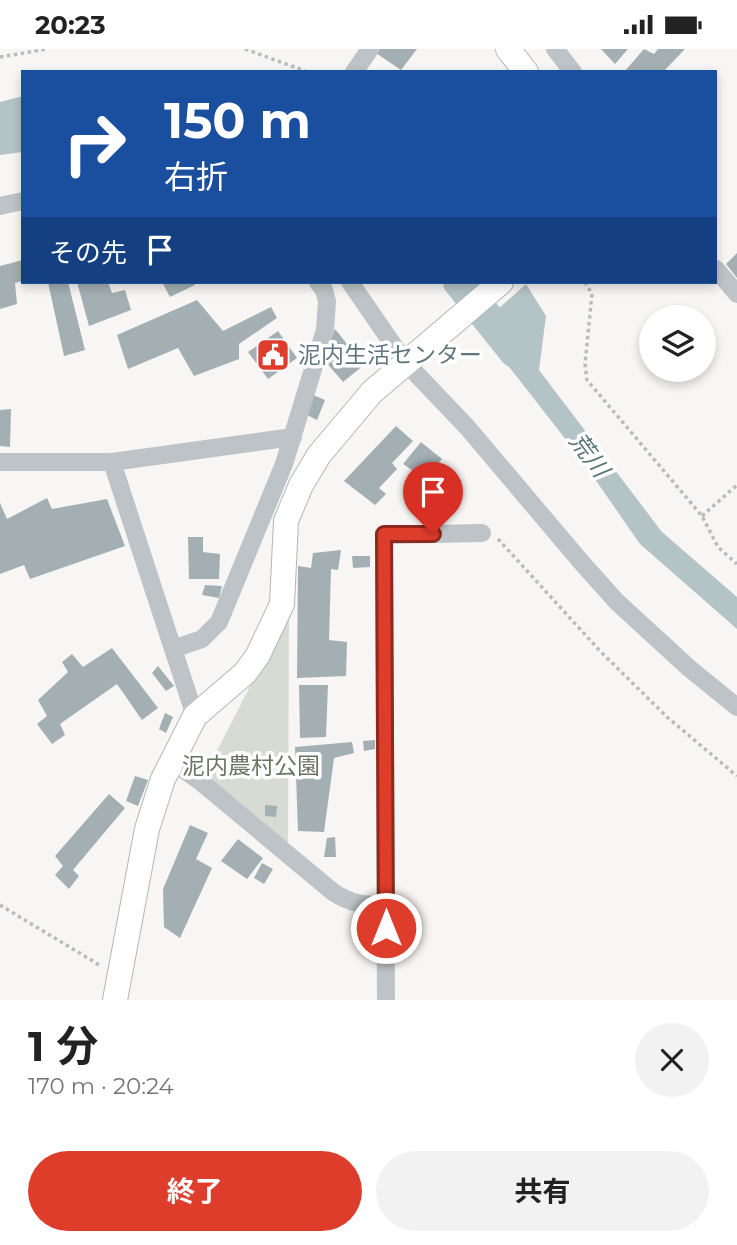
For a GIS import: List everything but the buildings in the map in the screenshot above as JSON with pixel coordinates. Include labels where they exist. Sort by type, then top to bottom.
[{"type":"street","points":[[355,70],[370,49]]},
{"type":"street","points":[[555,49],[571,70]]},
{"type":"street","points":[[511,50],[525,70]]},
{"type":"street","points":[[0,206],[21,201]]},
{"type":"street","points":[[717,270],[737,294]]},
{"type":"street","points":[[173,649],[202,639],[219,622],[293,437],[325,330],[328,313],[324,290],[320,284]]},
{"type":"street","points":[[352,284],[408,359],[617,601],[689,668],[737,706]]},
{"type":"street","points":[[118,989],[147,829],[170,761],[195,716],[245,673],[258,655],[282,604],[286,521],[301,485],[319,455],[372,392],[499,284]]},
{"type":"street","points":[[0,462],[112,462],[293,437]]},
{"type":"street","points":[[112,462],[195,716]]},
{"type":"street","points":[[386,1000],[384,534],[482,533]]},
{"type":"street","points":[[170,761],[201,782],[347,902],[366,906],[386,904]]},
{"type":"path","points":[[0,57],[47,49]]},
{"type":"path","points":[[245,49],[303,70]]},
{"type":"path","points":[[586,284],[592,294],[585,364],[587,380],[702,516],[718,547],[737,564]]},
{"type":"path","points":[[702,516],[737,485]]},
{"type":"path","points":[[482,533],[501,541],[600,650],[667,717],[737,776]]},
{"type":"path","points":[[0,905],[118,989]]},
{"type":"green space","name":"泥内農村公園","points":[[289,610],[288,845],[204,776]]},
{"type":"water","points":[[21,97],[21,152],[0,155],[0,102]]},
{"type":"water","points":[[448,284],[473,284],[457,296]]},
{"type":"water","points":[[526,284],[546,316],[539,370],[662,532],[737,597],[737,629],[640,544],[581,459],[478,327]]},
{"type":"waterway","name":"荒川","points":[[461,284],[515,352]]},
{"type":"place","name":"泥内生活センター","points":[[273,355]]},
{"type":"route","points":[[386,928],[384,534],[433,534]]}]
